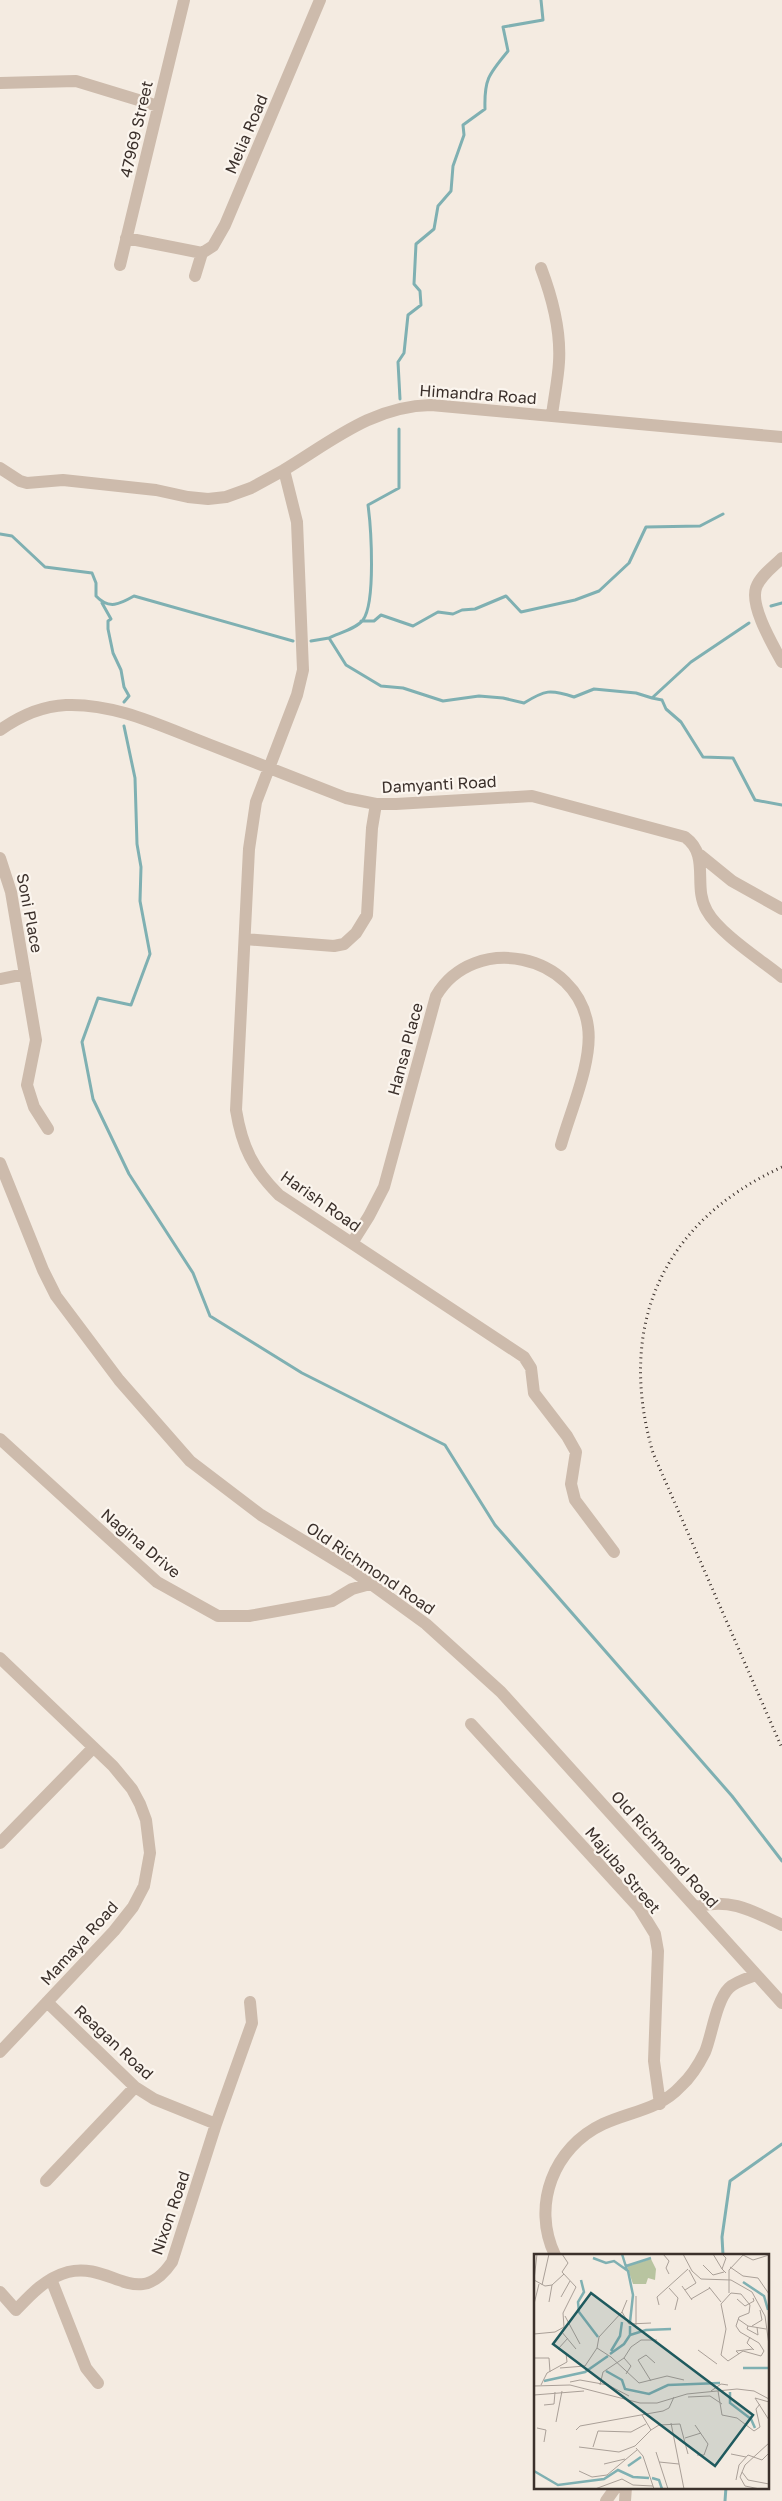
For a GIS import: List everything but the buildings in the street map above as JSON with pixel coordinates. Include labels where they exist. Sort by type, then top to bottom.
[{"type":"street","name":"47969 Street","points":[[120,265],[184,0]]},
{"type":"street","name":"Melia Road","points":[[194,276],[202,253],[213,246],[222,232],[320,0]]},
{"type":"street","points":[[0,83],[66,80],[158,106]]},
{"type":"street","points":[[126,238],[202,253]]},
{"type":"street","points":[[540,268],[548,287],[558,336],[559,361],[552,415]]},
{"type":"street","name":"Himandra Road","points":[[0,468],[20,482],[27,483],[63,480],[156,490],[198,498],[226,497],[251,488],[284,470],[368,419],[389,410],[411,405],[552,415],[782,437]]},
{"type":"street","points":[[268,768],[294,703],[303,670],[297,522],[284,470]]},
{"type":"street","points":[[782,558],[760,580],[755,594],[758,610],[782,662]]},
{"type":"street","name":"Damyanti Road","points":[[0,730],[27,713],[46,708],[65,705],[106,708],[166,728],[346,798],[376,804],[532,796],[685,837],[692,842],[700,855],[732,881],[782,909]]},
{"type":"street","name":"Harish Road","points":[[268,768],[256,802],[250,839],[236,1110],[248,1154],[263,1179],[279,1195],[524,1357],[529,1363],[534,1393],[567,1436],[576,1452],[572,1484],[575,1500],[614,1552]]},
{"type":"street","points":[[245,939],[334,946],[344,944],[356,933],[367,915],[372,828],[376,804]]},
{"type":"street","points":[[700,855],[700,891],[711,918],[782,976]]},
{"type":"street","name":"Soni Place","points":[[0,858],[11,892],[36,1040],[27,1085],[34,1107],[48,1129]]},
{"type":"street","name":"Hansa Place","points":[[352,1243],[384,1187],[436,996],[448,980],[468,966],[493,958],[520,958],[534,962],[558,976],[578,998],[588,1027],[588,1053],[560,1145]]},
{"type":"street","points":[[0,979],[25,974]]},
{"type":"street","name":"Old Richmond Road","points":[[0,1163],[43,1270],[56,1296],[119,1380],[190,1461],[261,1516],[370,1584],[426,1624],[501,1692],[782,2003]]},
{"type":"street","name":"Nagina Drive","points":[[0,1439],[156,1582],[218,1616],[249,1616],[332,1601],[352,1589],[370,1584]]},
{"type":"street","name":"Mamaya Road","points":[[0,1658],[113,1766],[140,1804],[149,1840],[148,1868],[144,1886],[133,1907],[114,1932],[0,2052]]},
{"type":"street","name":"Majuba Street","points":[[472,1724],[639,1908],[654,1934],[658,1951],[654,2061],[660,2104]]},
{"type":"street","points":[[0,1843],[93,1748]]},
{"type":"street","points":[[696,1907],[709,1903],[730,1903],[752,1910],[782,1925]]},
{"type":"street","points":[[555,2254],[545,2226],[544,2212],[552,2176],[562,2158],[572,2146],[604,2123],[660,2104],[681,2087],[705,2052],[723,1998],[729,1987],[756,1974]]},
{"type":"street","name":"Reagan Road","points":[[47,2002],[135,2087],[154,2099],[216,2124]]},
{"type":"street","name":"Nixon Road","points":[[0,2292],[16,2310],[39,2286],[68,2272],[83,2270],[134,2286],[146,2285],[164,2273],[172,2262],[216,2124],[252,2023],[250,2002]]},
{"type":"street","points":[[46,2181],[135,2087]]},
{"type":"street","points":[[51,2279],[86,2368],[98,2383]]},
{"type":"street","points":[[606,2501],[615,2488]]},
{"type":"street","points":[[625,2501],[626,2488]]},
{"type":"waterway","points":[[400,399],[398,362],[404,353],[408,315],[421,305],[420,291],[414,284],[416,244],[434,229],[438,206],[451,191],[453,166],[464,135],[463,125],[485,109],[489,77],[508,51],[503,27],[543,20],[541,0]]},
{"type":"waterway","points":[[329,638],[356,626],[363,620],[367,611],[370,598],[372,564],[368,505],[399,488],[399,429]]},
{"type":"waterway","points":[[361,621],[374,621],[381,615],[413,626],[438,612],[453,614],[462,610],[475,609],[506,596],[521,612],[575,600],[599,591],[629,563],[646,527],[700,526],[723,514]]},
{"type":"waterway","points":[[0,534],[12,536],[45,567],[92,573],[96,583],[96,596],[105,603],[115,604],[134,596],[293,641]]},
{"type":"waterway","points":[[102,603],[111,619],[108,621],[108,629],[113,653],[121,670],[124,687],[129,696],[124,702]]},
{"type":"waterway","points":[[771,606],[782,603]]},
{"type":"waterway","points":[[311,641],[329,638],[346,665],[381,686],[403,688],[443,701],[479,696],[503,698],[524,703],[543,693],[553,692],[574,697],[594,689],[636,693],[652,698],[691,662],[749,623]]},
{"type":"waterway","points":[[652,698],[662,700],[666,709],[681,722],[703,757],[733,758],[755,800],[782,805]]},
{"type":"waterway","points":[[124,726],[135,778],[137,844],[141,867],[140,901],[150,954],[131,1005],[98,998],[82,1042],[93,1099],[129,1174],[193,1273],[210,1316],[302,1373],[445,1445],[495,1525],[732,1796],[782,1861]]},
{"type":"waterway","points":[[723,2254],[722,2237],[730,2181],[782,2144]]},
{"type":"waterway","points":[[725,2501],[726,2488]]},
{"type":"railway","points":[[782,1167],[740,1190],[706,1217],[679,1248],[659,1283],[646,1321],[641,1362],[643,1407],[653,1453],[782,1748]]}]
